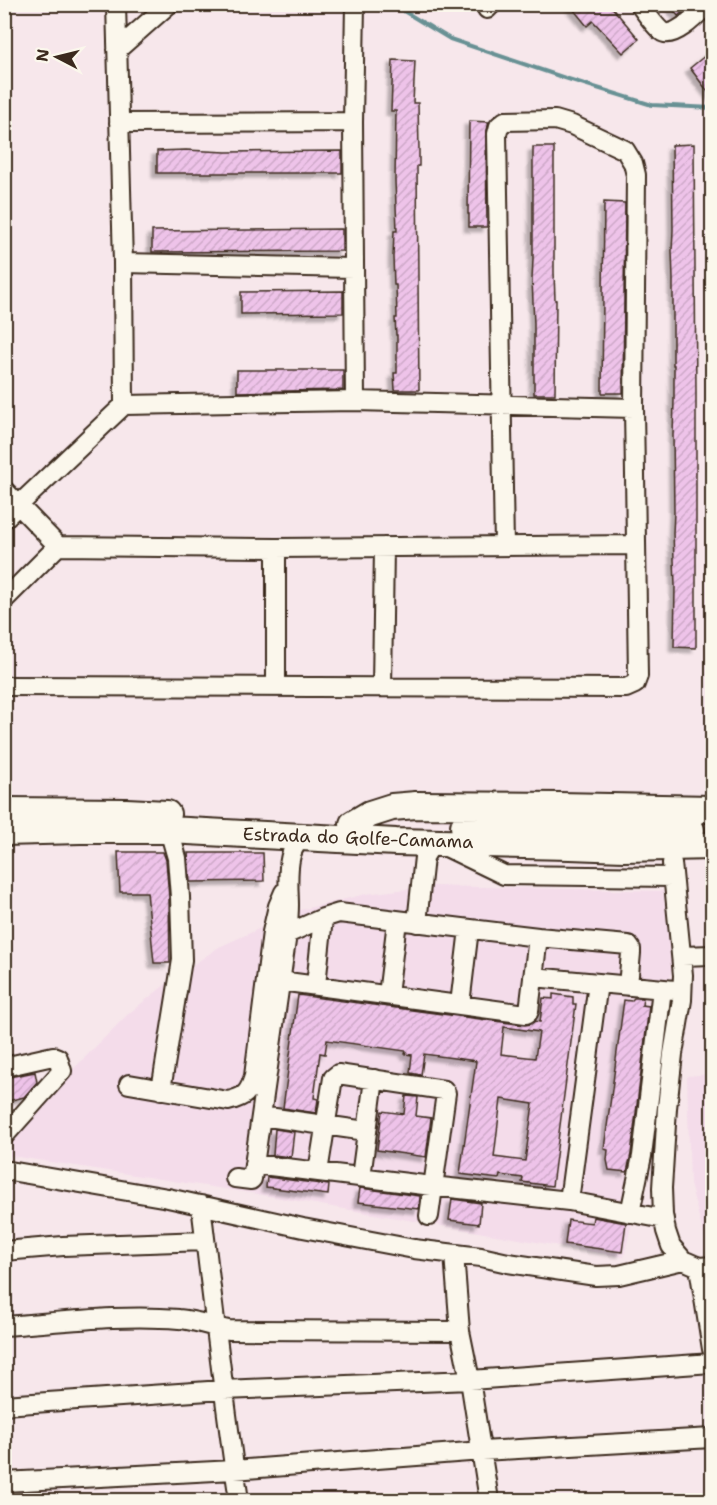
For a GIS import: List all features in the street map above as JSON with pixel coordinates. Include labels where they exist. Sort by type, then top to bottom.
[{"type":"highway","points":[[353,824],[370,814],[392,807],[416,805],[712,809]]},
{"type":"highway","name":"Estrada do Golfe-Camama","points":[[4,811],[126,812],[353,824],[712,829]]},
{"type":"highway","name":"Estrada do Golfe-Camama","points":[[4,832],[169,830],[396,842],[624,848],[712,846]]},
{"type":"highway","points":[[624,848],[673,870],[712,862]]},
{"type":"street","points":[[117,4],[124,405]]},
{"type":"street","points":[[355,4],[353,268],[356,401]]},
{"type":"street","points":[[639,4],[662,32],[669,34],[678,31],[708,4]]},
{"type":"street","points":[[117,50],[160,7]]},
{"type":"street","points":[[4,686],[626,688],[635,684],[638,676],[634,408],[636,175],[633,163],[625,150],[572,125],[555,120],[505,121],[499,126],[496,134],[504,546]]},
{"type":"street","points":[[119,123],[353,122]]},
{"type":"street","points":[[123,263],[353,268]]},
{"type":"street","points":[[4,519],[124,405],[356,401],[634,408]]},
{"type":"street","points":[[4,490],[58,546],[276,548],[636,546]]},
{"type":"street","points":[[4,600],[58,546]]},
{"type":"street","points":[[382,687],[384,547]]},
{"type":"street","points":[[276,548],[276,687]]},
{"type":"street","points":[[161,1090],[182,960],[177,858],[169,830]]},
{"type":"street","points":[[268,834],[279,842],[287,852],[290,861]]},
{"type":"street","points":[[235,1178],[252,1180],[287,934],[290,861],[300,840],[315,837]]},
{"type":"street","points":[[396,842],[413,850],[420,856],[423,864]]},
{"type":"street","points":[[417,923],[424,857],[431,846],[438,843],[504,875],[673,870],[681,956],[682,1000],[673,1054],[668,1108],[662,1188],[664,1219],[671,1246],[698,1264],[712,1349]]},
{"type":"street","points":[[129,1084],[228,1101],[238,1099],[251,1088],[272,932],[278,906],[288,882]]},
{"type":"street","points":[[287,934],[339,913],[538,937],[628,945],[631,949],[628,986]]},
{"type":"street","points":[[315,985],[323,918]]},
{"type":"street","points":[[388,995],[397,921]]},
{"type":"street","points":[[460,1004],[469,929]]},
{"type":"street","points":[[280,981],[528,1013],[538,937]]},
{"type":"street","points":[[681,956],[712,955]]},
{"type":"street","points":[[533,977],[682,990]]},
{"type":"street","points":[[569,1201],[598,983]]},
{"type":"street","points":[[630,1213],[642,1156],[662,988]]},
{"type":"street","points":[[4,1067],[53,1056],[58,1058],[62,1071],[4,1136]]},
{"type":"street","points":[[318,1172],[333,1078],[338,1074],[444,1090],[446,1093],[429,1216]]},
{"type":"street","points":[[361,1177],[374,1079]]},
{"type":"street","points":[[261,1116],[366,1131]]},
{"type":"street","points":[[254,1164],[569,1201],[664,1219]]},
{"type":"street","points":[[4,1170],[201,1204],[268,1220],[414,1249],[481,1257],[596,1276],[698,1264]]},
{"type":"street","points":[[201,1204],[223,1390],[239,1500]]},
{"type":"street","points":[[4,1251],[205,1240]]},
{"type":"street","points":[[454,1254],[460,1331],[489,1500]]},
{"type":"street","points":[[4,1326],[152,1317],[197,1321],[229,1330],[460,1331]]},
{"type":"street","points":[[4,1405],[223,1390],[470,1380],[712,1363]]},
{"type":"street","points":[[4,1482],[234,1470],[482,1451],[712,1438]]},
{"type":"shaded area","points":[[433,886],[663,891],[672,965],[646,1161],[624,1257],[257,1194],[5,1155],[4,1139],[127,1015],[171,980],[219,947],[300,910],[366,894]]},
{"type":"shaded area","points":[[712,1074],[712,1254],[709,1254],[690,1184],[687,1076]]},
{"type":"building","points":[[569,4],[609,4],[639,39],[623,53],[593,21],[587,26]]},
{"type":"building","points":[[669,4],[692,4],[678,16]]},
{"type":"building","points":[[712,50],[712,97],[690,68]]},
{"type":"building","points":[[393,60],[415,61],[413,103],[418,103],[419,150],[419,166],[417,166],[419,390],[395,390],[397,335],[395,318],[397,318],[393,257],[394,231],[397,231],[396,111],[391,111]]},
{"type":"building","points":[[469,121],[489,122],[486,134],[487,227],[469,227]]},
{"type":"building","points":[[694,144],[696,648],[674,647],[673,533],[672,145]]},
{"type":"building","points":[[533,147],[554,147],[555,394],[534,394]]},
{"type":"building","points":[[157,151],[342,151],[342,173],[157,173]]},
{"type":"building","points":[[604,202],[625,203],[623,393],[602,393]]},
{"type":"building","points":[[342,229],[342,251],[152,252],[152,231]]},
{"type":"building","points":[[343,291],[343,313],[241,314],[241,292]]},
{"type":"building","points":[[237,370],[343,370],[343,390],[237,392]]},
{"type":"building","points":[[118,852],[163,852],[166,860],[169,898],[170,963],[154,963],[147,892],[120,892]]},
{"type":"building","points":[[188,853],[263,853],[264,881],[190,882]]},
{"type":"building","points":[[553,994],[573,997],[573,1004],[576,1004],[552,1186],[522,1182],[523,1178],[500,1175],[499,1179],[460,1174],[476,1061],[424,1054],[421,1075],[410,1073],[412,1055],[405,1054],[406,1051],[327,1040],[325,1054],[320,1053],[314,1098],[318,1099],[316,1113],[283,1108],[298,995],[525,1025],[535,1021],[540,1022],[543,998],[553,999]],"holes":[[[504,1027],[539,1032],[535,1058],[501,1054]],[[501,1099],[533,1104],[525,1161],[494,1157]]]},
{"type":"building","points":[[634,998],[643,998],[642,1005],[649,1006],[627,1172],[609,1170],[608,1150],[604,1149],[624,1000],[631,1001]]},
{"type":"building","points":[[35,1072],[37,1082],[24,1097],[4,1102],[4,1078]]},
{"type":"building","points":[[406,1096],[418,1097],[416,1116],[431,1118],[426,1157],[377,1150],[382,1111],[404,1114]]},
{"type":"building","points":[[275,1129],[294,1132],[291,1157],[273,1155]]},
{"type":"building","points":[[267,1177],[329,1185],[328,1195],[266,1187]]},
{"type":"building","points":[[360,1188],[420,1196],[419,1209],[358,1202]]},
{"type":"building","points":[[452,1199],[481,1203],[479,1224],[449,1220]]},
{"type":"building","points":[[593,1217],[626,1223],[622,1252],[565,1244],[568,1220],[592,1223]]},
{"type":"waterway","points":[[392,4],[450,39],[565,78],[652,105],[712,108]]}]
